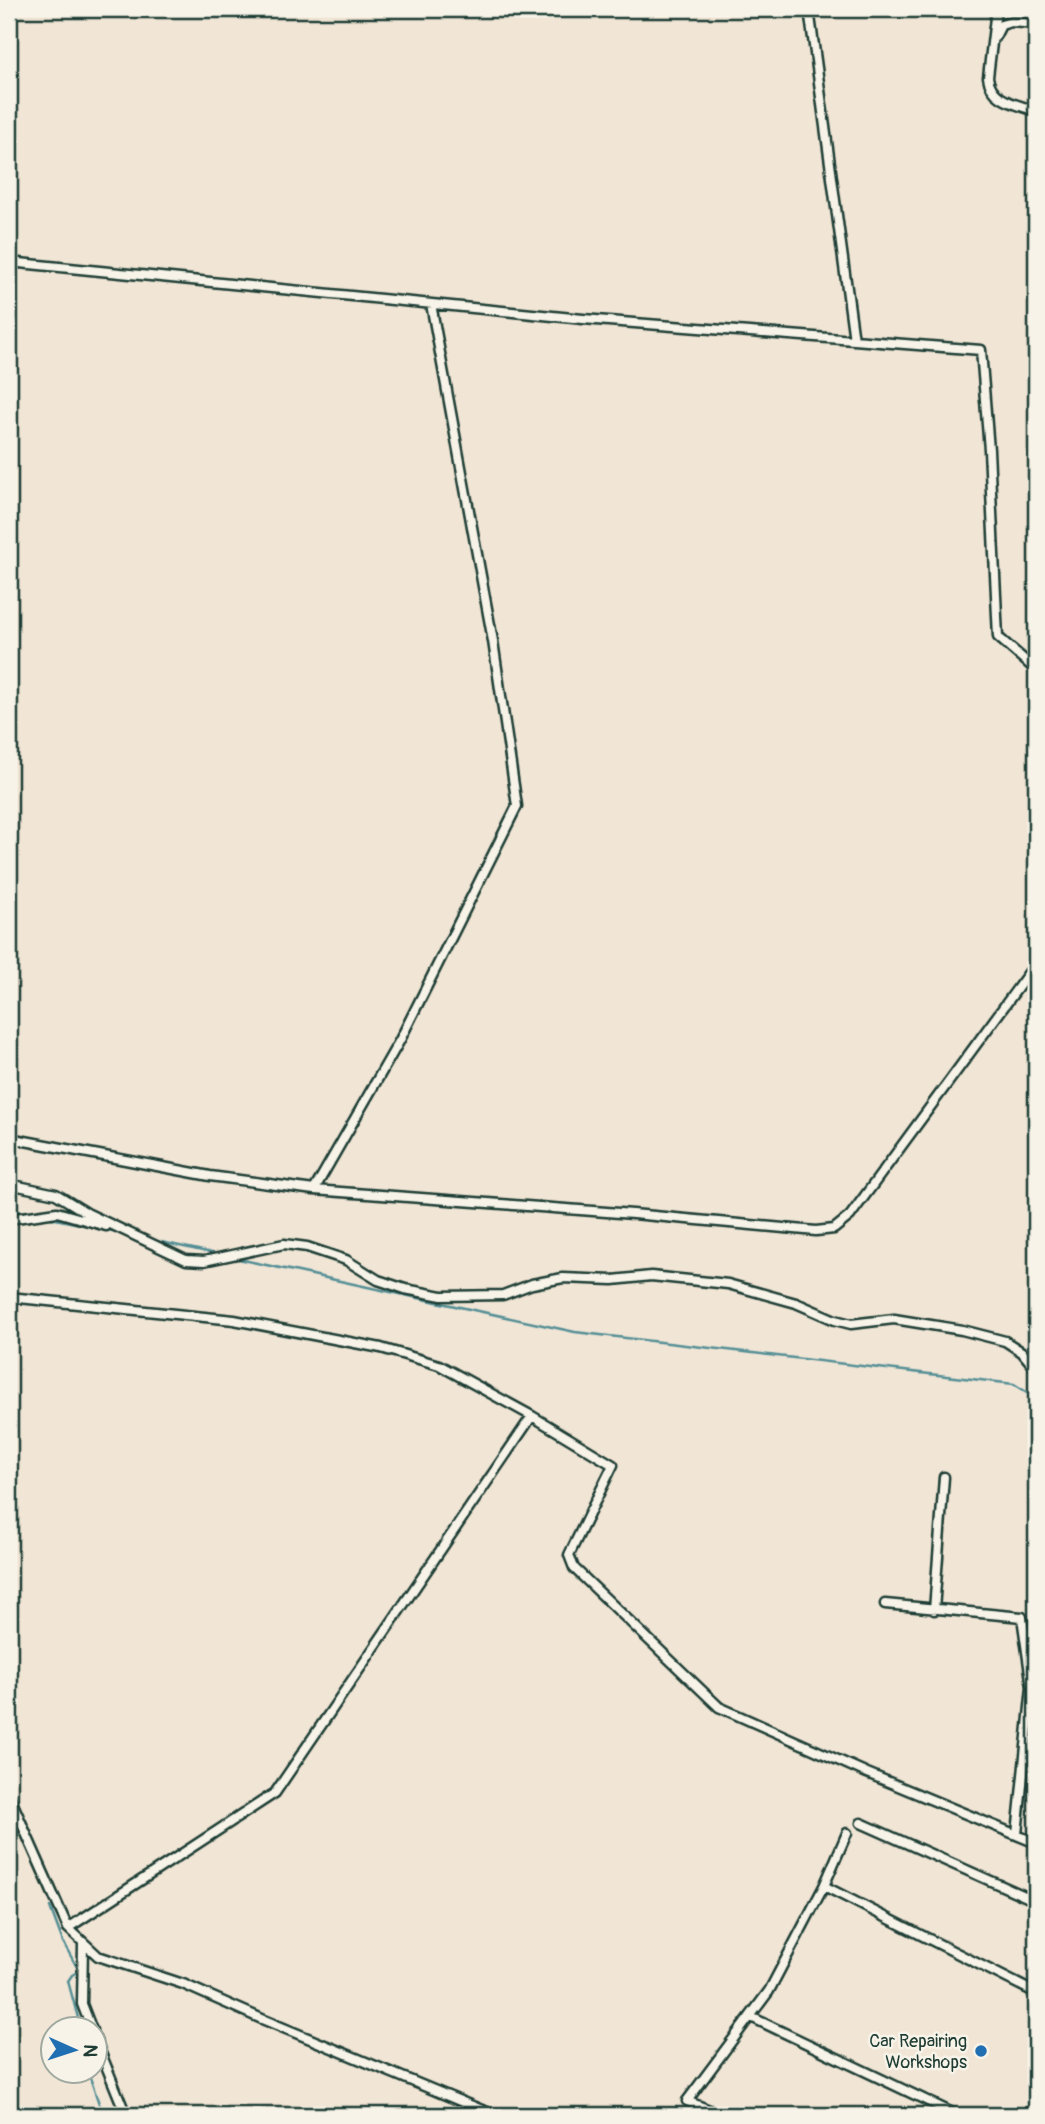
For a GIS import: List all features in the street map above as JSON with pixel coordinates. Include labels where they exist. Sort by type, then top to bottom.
[{"type":"street","points":[[809,9],[855,340]]},
{"type":"street","points":[[996,9],[1010,22]]},
{"type":"street","points":[[996,9],[989,86],[995,95],[1036,111]]},
{"type":"street","points":[[992,43],[1001,25],[1010,22],[1036,24]]},
{"type":"street","points":[[9,262],[583,318],[981,350],[998,637],[1036,670]]},
{"type":"street","points":[[314,1190],[400,1040],[517,806],[493,641],[431,304]]},
{"type":"street","points":[[9,1138],[210,1176],[314,1190],[816,1231],[834,1229],[850,1216],[1036,963]]},
{"type":"street","points":[[9,1184],[56,1194],[87,1213],[186,1260],[204,1261],[284,1244],[307,1247],[346,1260],[378,1280],[405,1289],[442,1296],[503,1295],[532,1284],[563,1278],[613,1280],[651,1276],[728,1283],[796,1303],[850,1324],[894,1319],[962,1329],[1005,1340],[1022,1352],[1036,1369]]},
{"type":"street","points":[[9,1219],[57,1212],[116,1227]]},
{"type":"street","points":[[9,1297],[234,1320],[381,1348],[439,1365],[532,1416],[613,1465],[569,1555],[574,1568],[719,1707],[867,1773],[1036,1843]]},
{"type":"street","points":[[68,1928],[275,1793],[532,1416]]},
{"type":"street","points":[[934,1609],[944,1477]]},
{"type":"street","points":[[886,1604],[1023,1618],[1032,1687],[1017,1834]]},
{"type":"street","points":[[9,1795],[68,1928],[98,1956],[183,1984],[494,2115]]},
{"type":"street","points":[[861,1823],[1036,1901]]},
{"type":"street","points":[[722,2115],[687,2101],[769,1991],[824,1886],[847,1833]]},
{"type":"street","points":[[824,1886],[1036,1993]]},
{"type":"street","points":[[83,1944],[82,2004],[87,2016]]},
{"type":"street","points":[[751,2017],[957,2115]]},
{"type":"street","points":[[108,2071],[126,2115]]},
{"type":"waterway","points":[[9,1209],[29,1213]]},
{"type":"waterway","points":[[46,1217],[122,1233]]},
{"type":"waterway","points":[[152,1240],[221,1255]]},
{"type":"waterway","points":[[234,1258],[575,1332],[1014,1384],[1036,1398]]},
{"type":"waterway","points":[[50,1907],[63,1942],[79,1971],[68,1981],[77,2016]]},
{"type":"waterway","points":[[93,2086],[103,2115]]},
{"type":"place","name":"Car Repairing Workshops","points":[[981,2051]]}]
